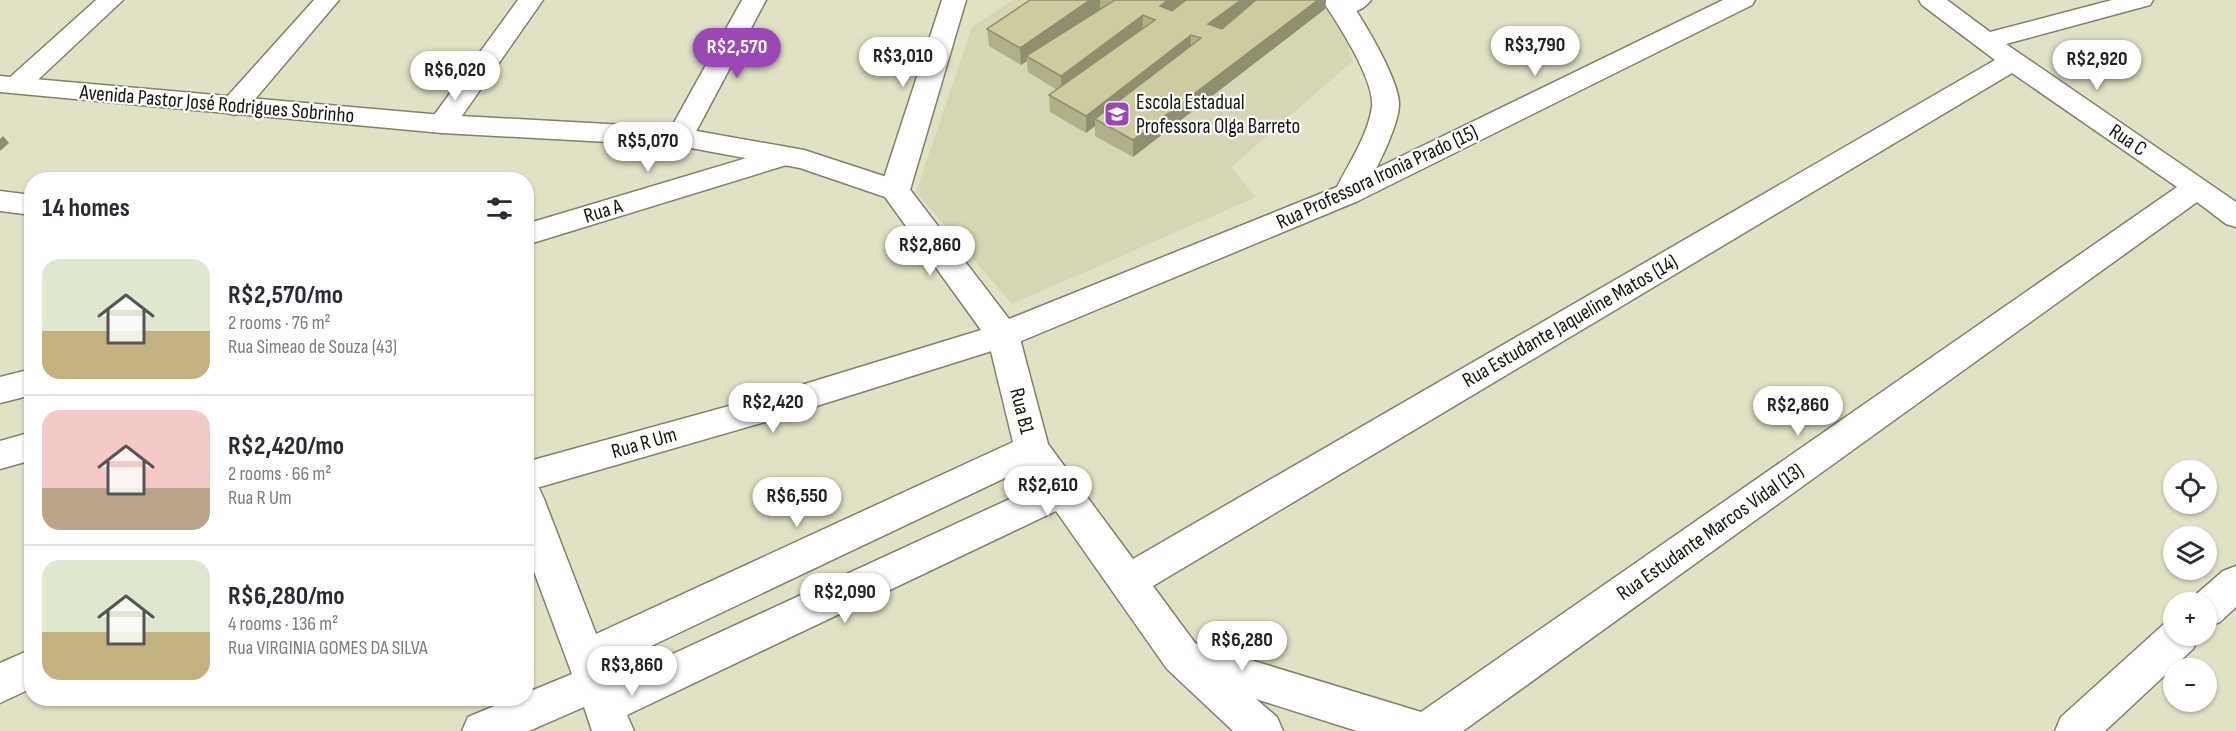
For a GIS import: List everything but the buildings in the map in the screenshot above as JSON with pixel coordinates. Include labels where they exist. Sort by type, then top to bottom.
[{"type":"street","points":[[8,85],[111,0]]},
{"type":"street","points":[[234,106],[327,0]]},
{"type":"street","points":[[442,124],[531,0]]},
{"type":"street","points":[[680,137],[754,0]]},
{"type":"street","points":[[896,190],[954,0]]},
{"type":"street","name":"Rua Professora Ironia Prado (15)","points":[[1003,335],[1348,194],[1743,0]]},
{"type":"street","name":"Rua C","points":[[1931,0],[2013,61],[2197,187],[2236,217]]},
{"type":"street","points":[[1986,41],[2141,0]]},
{"type":"street","points":[[1345,3],[1384,89],[1386,105],[1382,120],[1348,194]]},
{"type":"street","name":"Rua Estudante Jaqueline Matos (14)","points":[[1128,581],[2013,61]]},
{"type":"street","name":"Avenida Pastor José Rodrigues Sobrinho","points":[[8,85],[442,124],[680,137],[804,159],[896,190]]},
{"type":"street","name":"Rua A","points":[[534,233],[783,156]]},
{"type":"street","name":"Rua Estudante Marcos Vidal (13)","points":[[1429,731],[2197,187]]},
{"type":"street","name":"Rua B1","points":[[896,190],[1003,335],[1032,449],[1181,656],[1263,731]]},
{"type":"street","points":[[0,201],[24,204]]},
{"type":"street","name":"Rua R Um","points":[[534,475],[772,407],[1003,335]]},
{"type":"street","points":[[0,390],[24,384]]},
{"type":"street","points":[[0,455],[24,448]]},
{"type":"street","points":[[599,694],[1032,449]]},
{"type":"street","points":[[483,731],[599,694],[1062,491]]},
{"type":"street","points":[[534,521],[599,694]]},
{"type":"street","points":[[2217,600],[2236,583]]},
{"type":"street","points":[[2076,731],[2168,646]]},
{"type":"street","points":[[1181,656],[1419,731]]},
{"type":"street","points":[[0,684],[24,671]]},
{"type":"shaded area","name":"Escola Estadual Professora Olga Barreto","points":[[1013,0],[1326,0],[1335,7],[1353,61],[1231,167],[1256,197],[1012,304],[916,192],[972,27]]},
{"type":"place","name":"Escola Estadual Professora Olga Barreto","points":[[1117,114]]}]
